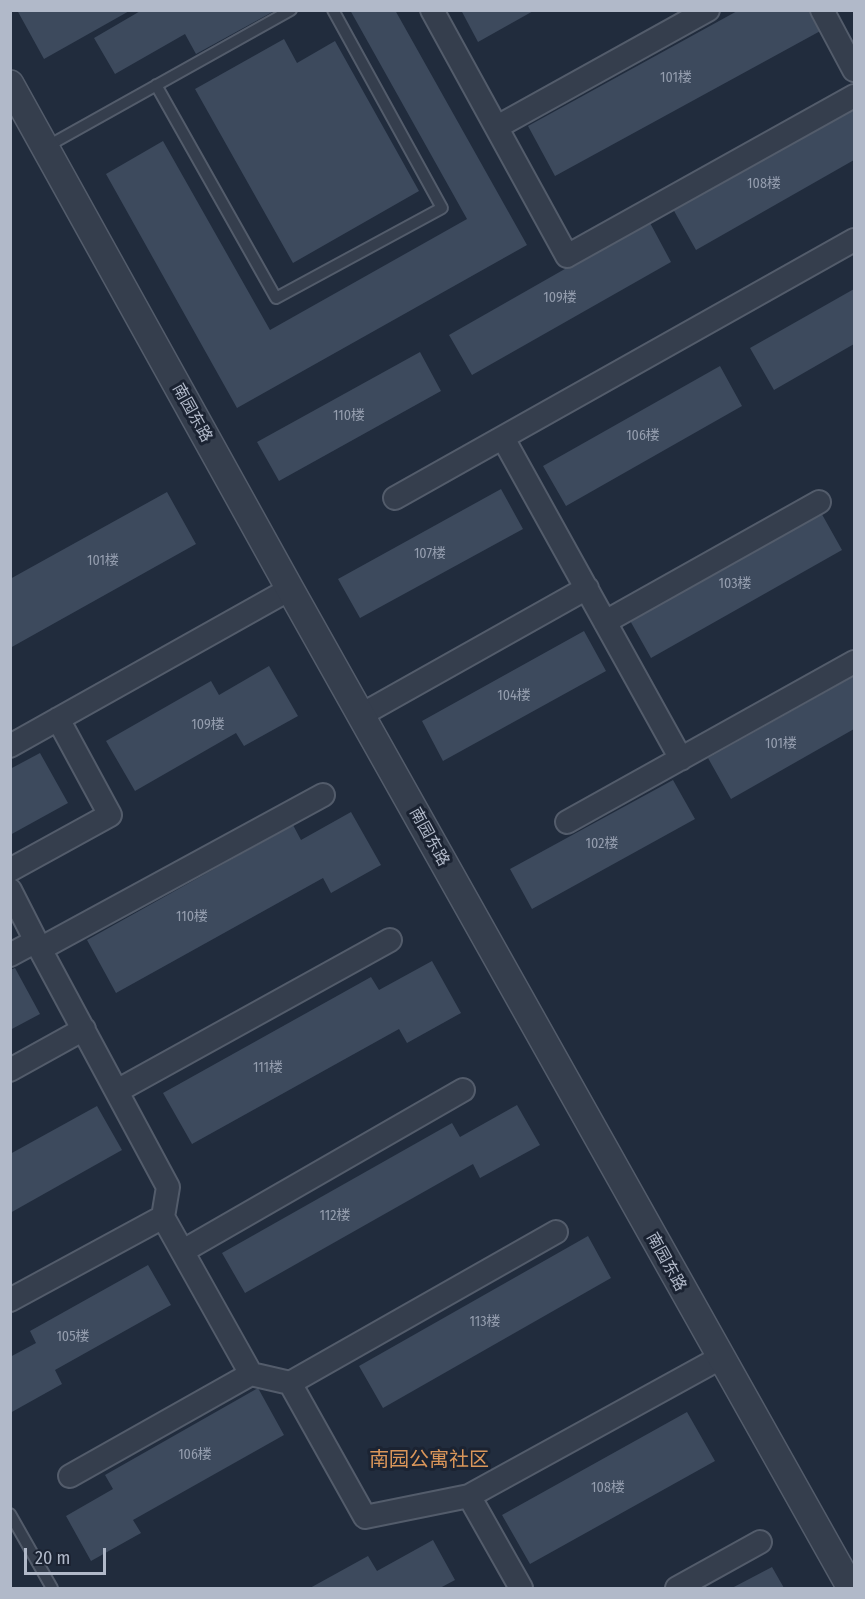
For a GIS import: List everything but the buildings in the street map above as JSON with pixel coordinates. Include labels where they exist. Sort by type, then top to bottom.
[{"type":"street","points":[[432,10],[567,256],[855,96]]},
{"type":"street","points":[[497,127],[708,10]]},
{"type":"street","points":[[822,10],[855,70]]},
{"type":"street","name":"南园东路","points":[[10,84],[720,1358],[851,1588]]},
{"type":"street","points":[[395,498],[855,240]]},
{"type":"street","points":[[503,438],[681,759]]},
{"type":"street","points":[[605,622],[819,502]]},
{"type":"street","points":[[361,715],[587,588]]},
{"type":"street","points":[[10,746],[290,589]]},
{"type":"street","points":[[567,822],[855,662]]},
{"type":"street","points":[[10,870],[110,815],[58,719]]},
{"type":"street","points":[[10,955],[38,945],[323,795]]},
{"type":"street","points":[[10,890],[168,1187],[163,1216],[251,1374]]},
{"type":"street","points":[[117,1091],[390,940]]},
{"type":"street","points":[[10,1070],[84,1029]]},
{"type":"street","points":[[183,1251],[463,1090]]},
{"type":"street","points":[[10,1300],[163,1216]]},
{"type":"street","points":[[70,1476],[251,1374],[290,1383],[556,1232]]},
{"type":"street","points":[[290,1383],[365,1517],[469,1496],[720,1358]]},
{"type":"street","points":[[469,1496],[520,1588]]},
{"type":"street","points":[[677,1588],[760,1542]]},
{"type":"lane","points":[[45,147],[291,10]]},
{"type":"lane","points":[[156,85],[276,298],[442,208],[333,10]]},
{"type":"lane","points":[[10,1514],[52,1588]]},
{"type":"district","name":"南园公寓社区","points":[[429,1460]]}]
